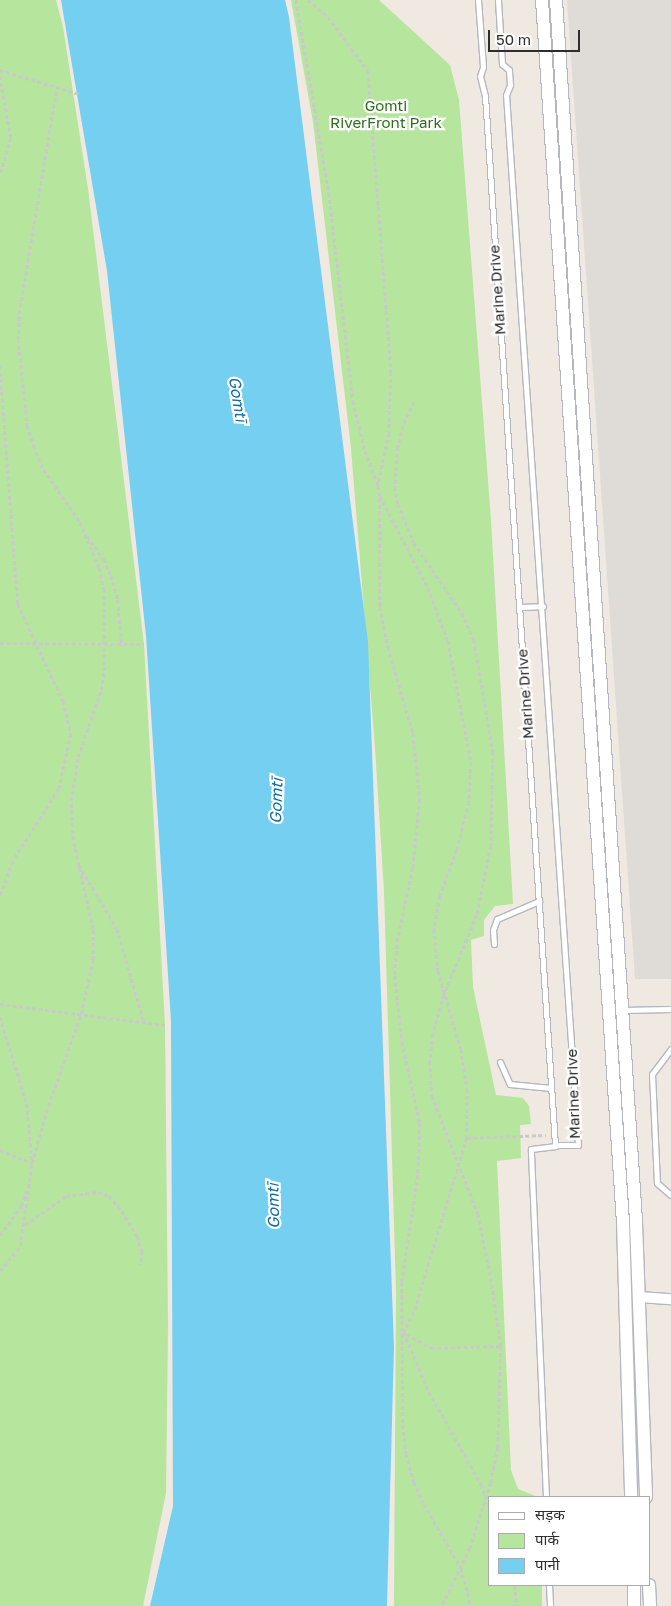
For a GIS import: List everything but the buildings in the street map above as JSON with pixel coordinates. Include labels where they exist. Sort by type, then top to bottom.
[{"type":"street","points":[[542,0],[623,1222],[631,1496]]},
{"type":"street","points":[[556,0],[622,1010],[639,1297],[646,1496]]},
{"type":"street","points":[[639,1297],[671,1299]]},
{"type":"street","points":[[634,1586],[634,1606]]},
{"type":"street","points":[[649,1586],[650,1606]]},
{"type":"lane","name":"Marine Drive","points":[[478,0],[483,67],[480,76],[485,96],[554,1135],[555,1145],[578,1145],[506,95],[510,85],[509,70],[502,64],[498,0]]},
{"type":"lane","points":[[519,607],[542,606]]},
{"type":"lane","points":[[494,944],[493,930],[497,919],[539,902]]},
{"type":"lane","points":[[622,1010],[671,1009]]},
{"type":"lane","points":[[671,1049],[652,1074],[657,1183],[671,1195]]},
{"type":"lane","points":[[500,1062],[510,1084],[551,1088]]},
{"type":"lane","points":[[546,1496],[531,1148],[567,1145]]},
{"type":"lane","points":[[549,1586],[550,1606]]},
{"type":"path","points":[[296,0],[328,193],[353,401],[364,451],[380,496],[381,614],[413,733],[420,799],[415,851],[398,938],[395,976],[402,1042],[420,1123],[418,1175],[402,1282],[404,1332],[402,1396],[406,1454],[424,1504],[461,1568],[471,1606]]},
{"type":"path","points":[[308,0],[328,18],[354,48],[368,71],[370,82],[391,372],[389,433],[378,486]]},
{"type":"path","points":[[0,70],[79,94]]},
{"type":"path","points":[[0,76],[11,138],[0,176]]},
{"type":"path","points":[[57,87],[20,307],[20,378],[27,427],[42,468],[104,559],[111,576],[118,600],[122,644]]},
{"type":"path","points":[[0,366],[18,604],[69,719],[70,749],[59,789],[13,861],[0,896]]},
{"type":"path","points":[[414,402],[402,426],[398,447],[395,487],[398,504],[414,543],[462,613],[474,640],[493,752],[491,846],[478,915],[444,995],[433,1034],[432,1096],[478,1214],[485,1246],[501,1346],[498,1447],[486,1498],[461,1568],[442,1606]]},
{"type":"path","points":[[380,496],[428,588],[448,641],[471,762],[469,802],[457,850],[440,896],[434,929],[438,971],[461,1049],[467,1089],[467,1138],[414,1312],[404,1332],[429,1392],[488,1503]]},
{"type":"path","points":[[0,1235],[20,1206],[28,1190],[32,1163],[46,1112],[81,1014],[93,960],[93,929],[70,822],[73,782],[78,757],[101,690],[106,644],[104,591],[99,568],[85,533]]},
{"type":"path","points":[[0,643],[144,644]]},
{"type":"path","points":[[78,862],[117,929],[144,1022]]},
{"type":"path","points":[[0,1004],[166,1024]]},
{"type":"path","points":[[0,1017],[27,1104],[32,1163],[20,1246],[0,1271]]},
{"type":"path","points":[[467,1138],[554,1135]]},
{"type":"path","points":[[0,1150],[32,1163]]},
{"type":"path","points":[[24,1225],[66,1196],[98,1192],[108,1196],[118,1206],[137,1236],[142,1251],[141,1265]]},
{"type":"path","points":[[404,1332],[431,1348],[501,1346]]},
{"type":"path","points":[[515,1586],[517,1606]]},
{"type":"green space","points":[[0,0],[56,0],[63,27],[88,189],[144,644],[165,1025],[168,1327],[166,1493],[143,1606],[0,1606]]},
{"type":"green space","name":"Gomti RiverFront Park","points":[[291,0],[379,0],[450,65],[459,100],[491,520],[513,904],[495,906],[484,920],[484,936],[471,940],[473,987],[496,1095],[523,1098],[529,1106],[531,1124],[520,1125],[521,1158],[497,1161],[511,1470],[518,1489],[536,1496],[488,1496],[488,1586],[542,1586],[542,1606],[394,1606],[396,1291],[384,891],[375,748],[351,448],[313,122]]},
{"type":"shaded area","points":[[567,0],[671,0],[671,979],[635,979]]},
{"type":"water","name":"Gomtī","points":[[61,0],[285,0],[289,17],[368,642],[394,1347],[387,1606],[150,1606],[173,1506],[171,1021],[146,636],[107,271]]}]
